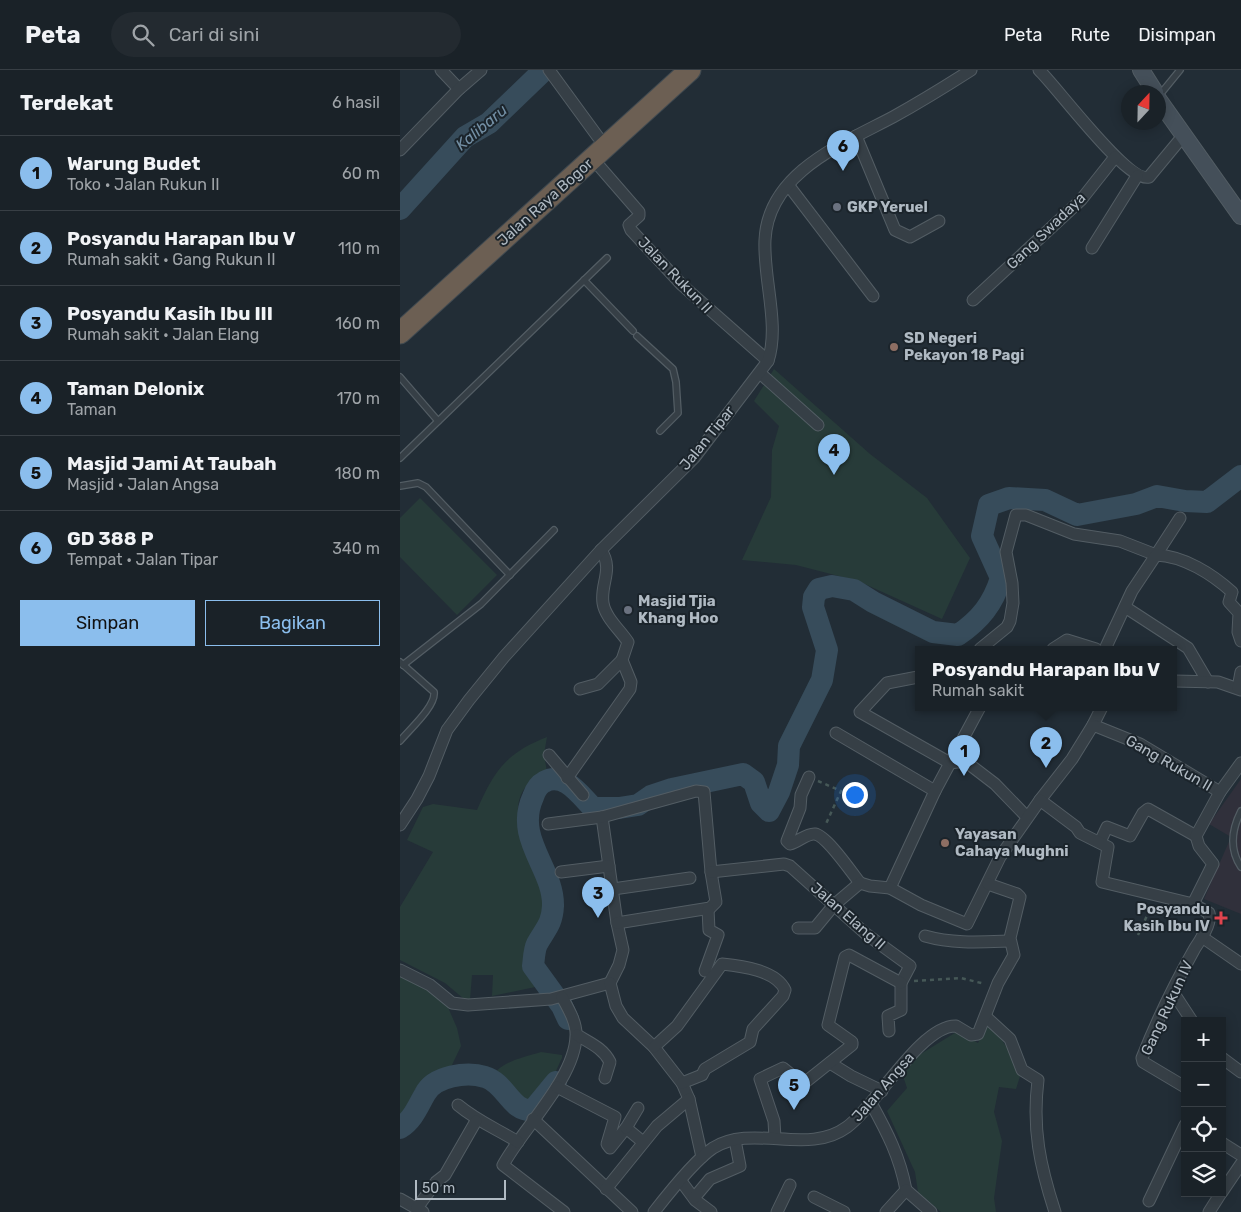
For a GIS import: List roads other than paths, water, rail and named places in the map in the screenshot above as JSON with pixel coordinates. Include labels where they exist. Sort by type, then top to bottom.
[{"type":"highway","name":"Jalan Raya Bogor","points":[[400,333],[598,137],[671,70]]},
{"type":"highway","name":"Jalan Raya Bogor","points":[[400,316],[593,158],[690,70]]},
{"type":"street","points":[[441,70],[459,89]]},
{"type":"street","points":[[400,150],[480,70]]},
{"type":"street","name":"Jalan Tipar","points":[[400,825],[417,799],[443,737],[453,721],[498,664],[601,550],[694,458],[727,413],[760,374],[768,361],[772,342],[765,252],[766,230],[773,205],[789,186],[818,158],[926,98],[971,70]]},
{"type":"street","points":[[1039,70],[1115,157],[1137,176],[1148,177],[1183,136]]},
{"type":"street","points":[[1141,70],[1151,85]]},
{"type":"street","points":[[551,73],[598,137]]},
{"type":"street","points":[[1166,110],[1241,216]]},
{"type":"street","points":[[856,136],[895,230],[910,237],[939,221]]},
{"type":"street","name":"Gang Swadaya","points":[[973,300],[1081,200],[1115,157]]},
{"type":"street","name":"Jalan Rukun II","points":[[593,158],[639,212],[629,228],[682,285],[768,361]]},
{"type":"street","points":[[1092,248],[1137,176]]},
{"type":"street","points":[[789,186],[873,296]]},
{"type":"street","points":[[760,374],[818,425]]},
{"type":"street","points":[[984,646],[1007,627],[1010,621],[1013,603],[1012,583],[1006,552],[1016,515],[1026,516],[1074,534],[1120,541],[1156,555],[1165,555],[1192,564],[1232,592],[1229,602],[1239,613],[1238,632],[1241,642]]},
{"type":"street","points":[[1106,646],[1132,591],[1180,518]]},
{"type":"street","points":[[580,689],[598,684],[622,660],[628,642],[603,606],[607,562],[601,550]]},
{"type":"street","points":[[1125,607],[1188,648],[1208,682]]},
{"type":"street","points":[[1058,646],[1068,640],[1087,646]]},
{"type":"street","points":[[567,778],[630,689],[631,682],[622,660]]},
{"type":"street","points":[[1177,681],[1224,683],[1240,689],[1241,672]]},
{"type":"street","points":[[915,678],[887,683],[860,711],[950,764],[965,761],[995,784],[1026,816]]},
{"type":"street","points":[[890,888],[935,791],[978,711]]},
{"type":"street","points":[[790,844],[813,834],[820,836],[860,883],[890,888],[966,924],[988,884],[1000,857],[1026,816],[1072,759],[1100,711]]},
{"type":"street","name":"Gang Rukun II","points":[[1093,725],[1140,744],[1220,792]]},
{"type":"street","points":[[836,733],[935,791]]},
{"type":"street","points":[[549,755],[583,795]]},
{"type":"street","points":[[1196,836],[1220,792],[1241,763]]},
{"type":"street","points":[[711,872],[787,865],[790,844],[787,836],[800,808],[801,796],[809,777]]},
{"type":"street","points":[[548,824],[602,817],[696,791],[704,792],[711,872],[716,889],[709,930],[718,935],[705,971]]},
{"type":"street","points":[[1040,800],[1076,827],[1080,833],[1108,847],[1101,882],[1193,904],[1213,864],[1200,846],[1196,836],[1148,809],[1143,813],[1130,836],[1107,827],[1100,842]]},
{"type":"street","points":[[602,817],[617,923],[623,950],[620,965],[610,983],[616,1006],[623,1018],[654,1047],[682,1084],[688,1099],[702,1157]]},
{"type":"street","name":"Jalan Elang II","points":[[787,865],[866,934],[910,966],[901,982],[901,1010],[888,1016],[889,1031]]},
{"type":"street","points":[[561,872],[609,866]]},
{"type":"street","points":[[613,889],[690,878]]},
{"type":"street","points":[[798,928],[815,928],[834,905],[860,883]]},
{"type":"street","name":"Jalan Angsa","points":[[654,1212],[702,1157],[713,1148],[735,1140],[775,1138],[801,1140],[833,1134],[847,1127],[882,1091],[918,1047],[938,1031],[946,1027],[956,1026],[968,1034],[976,1035],[986,1017],[996,987],[1014,955],[1010,940],[1020,898],[988,884]]},
{"type":"street","name":"Gang Rukun IV","points":[[1181,1084],[1143,1062],[1142,1058],[1165,1004],[1202,937],[1210,915],[1193,904]]},
{"type":"street","points":[[617,923],[712,905]]},
{"type":"street","points":[[925,936],[943,941],[1010,940]]},
{"type":"street","points":[[1202,937],[1241,964]]},
{"type":"street","points":[[775,1138],[774,1121],[760,1078],[783,1068],[802,1084],[853,1044],[828,1025],[846,957],[849,955],[859,959],[901,982]]},
{"type":"street","points":[[654,1047],[678,1026],[722,964],[739,966],[772,977],[781,983],[785,992],[770,1013],[753,1029],[751,1040],[705,1069],[702,1075],[682,1084]]},
{"type":"street","points":[[400,970],[426,982],[456,1004],[480,1006],[558,998],[610,983]]},
{"type":"street","points":[[1173,992],[1189,1017]]},
{"type":"street","points":[[558,998],[576,1035],[570,1062],[557,1087],[504,1163],[504,1168],[564,1212]]},
{"type":"street","points":[[986,1017],[1010,1039],[1022,1070],[1038,1080],[1035,1109],[1038,1151],[1055,1212]]},
{"type":"street","points":[[576,1035],[593,1043],[607,1056],[610,1062],[605,1078]]},
{"type":"street","points":[[830,1062],[851,1076],[882,1091]]},
{"type":"street","points":[[1226,1064],[1241,1072]]},
{"type":"street","points":[[557,1087],[614,1116],[615,1119],[607,1144],[610,1148],[613,1147],[638,1108]]},
{"type":"street","points":[[606,1189],[643,1142],[671,1113],[688,1099]]},
{"type":"street","points":[[871,1103],[896,1148],[906,1190],[931,1212]]},
{"type":"street","points":[[458,1106],[476,1120],[518,1142]]},
{"type":"street","points":[[533,1119],[632,1212]]},
{"type":"street","points":[[400,1199],[420,1210],[436,1182],[445,1175],[476,1120]]},
{"type":"street","points":[[626,1128],[643,1142]]},
{"type":"street","points":[[1149,1201],[1181,1133]]},
{"type":"street","points":[[694,1198],[710,1178],[740,1166],[735,1140]]},
{"type":"street","points":[[1226,1146],[1241,1155]]},
{"type":"street","points":[[1226,1186],[1241,1164]]},
{"type":"street","points":[[681,1181],[694,1198],[711,1212]]},
{"type":"street","points":[[777,1212],[790,1185]]},
{"type":"street","points":[[886,1212],[906,1190]]},
{"type":"street","points":[[814,1196],[844,1212]]},
{"type":"street","points":[[1208,1212],[1218,1197]]},
{"type":"street","points":[[615,1212],[622,1202]]},
{"type":"lane","points":[[1166,88],[1180,70]]},
{"type":"lane","points":[[400,458],[607,258]]},
{"type":"lane","points":[[584,280],[672,368],[675,376],[678,413],[660,431]]},
{"type":"lane","points":[[400,377],[438,421]]},
{"type":"lane","points":[[400,486],[418,483],[426,487],[510,575]]},
{"type":"lane","points":[[400,741],[429,707],[435,696],[434,692],[402,663],[481,604],[554,530]]},
{"type":"lane","points":[[1241,811],[1232,834],[1237,862],[1241,867]]},
{"type":"waterway","name":"Kalibaru","points":[[400,209],[465,137],[489,123],[544,70]]},
{"type":"waterway","points":[[568,1019],[562,1006],[533,966],[536,946],[550,922],[553,906],[552,892],[548,879],[531,840],[528,826],[528,812],[537,788],[542,783],[551,779],[565,782],[577,791],[593,808],[619,808],[638,805],[651,796],[672,789],[743,774],[754,782],[761,803],[769,811],[779,792],[788,765],[789,746],[822,680],[827,650],[813,607],[814,597],[819,589],[832,586],[854,590],[873,602],[933,632],[958,635],[985,611],[994,596],[1001,578],[982,536],[989,505],[1009,498],[1045,500],[1077,515],[1136,504],[1157,496],[1185,501],[1207,502],[1241,476]]},
{"type":"waterway","points":[[400,1128],[412,1117],[429,1088],[443,1079],[452,1076],[478,1075],[492,1080],[519,1107],[525,1110],[533,1110],[556,1082]]},
{"type":"place","name":"GD 388 P","points":[[843,171]]},
{"type":"place","name":"GKP Yeruel","points":[[837,207]]},
{"type":"place","name":"SD Negeri Pekayon 18 Pagi","points":[[894,347]]},
{"type":"place","name":"Taman Delonix","points":[[834,475]]},
{"type":"place","name":"Masjid Tjia Khang Hoo","points":[[628,610]]},
{"type":"place","name":"Posyandu Harapan Ibu V","points":[[1046,768]]},
{"type":"place","name":"Warung Budet","points":[[964,776]]},
{"type":"place","name":"Yayasan Cahaya Mughni","points":[[945,843]]},
{"type":"place","name":"Posyandu Kasih Ibu III","points":[[598,918]]},
{"type":"place","name":"Posyandu Kasih Ibu IV","points":[[1221,918]]},
{"type":"place","name":"Masjid Jami At Taubah","points":[[794,1110]]}]
